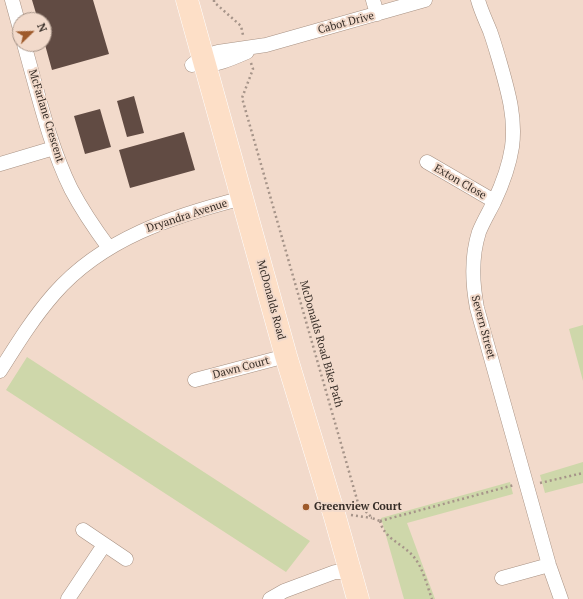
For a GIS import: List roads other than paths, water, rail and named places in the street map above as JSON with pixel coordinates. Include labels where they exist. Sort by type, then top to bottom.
[{"type":"main road","name":"McDonalds Road","points":[[173,0],[200,62]]},
{"type":"main road","name":"McDonalds Road","points":[[188,0],[200,62],[236,199],[342,581],[358,599]]},
{"type":"street","points":[[12,0],[15,12]]},
{"type":"street","points":[[373,0],[377,14]]},
{"type":"street","name":"Cabot Drive","points":[[200,62],[218,52],[266,44],[425,0]]},
{"type":"street","name":"Severn Street","points":[[478,0],[490,31],[508,94],[512,113],[513,130],[509,165],[503,182],[479,232],[475,247],[473,261],[474,292],[477,308],[549,565],[561,599]]},
{"type":"street","name":"Severn Street","points":[[485,0],[490,31]]},
{"type":"street","name":"McFarlane Crescent","points":[[26,52],[54,148],[81,208],[109,248]]},
{"type":"street","points":[[0,164],[54,148]]},
{"type":"street","name":"Exton Close","points":[[427,162],[494,201]]},
{"type":"street","name":"Dryandra Avenue","points":[[0,371],[27,329],[55,294],[68,280],[109,248],[129,236],[166,220],[236,199]]},
{"type":"street","name":"Dawn Court","points":[[195,380],[281,357]]},
{"type":"street","points":[[83,530],[126,559]]},
{"type":"street","points":[[68,599],[104,545]]},
{"type":"street","points":[[502,578],[549,565]]},
{"type":"street","points":[[270,599],[294,587],[342,581]]},
{"type":"place","name":"Greenview Court","points":[[306,507]]}]
